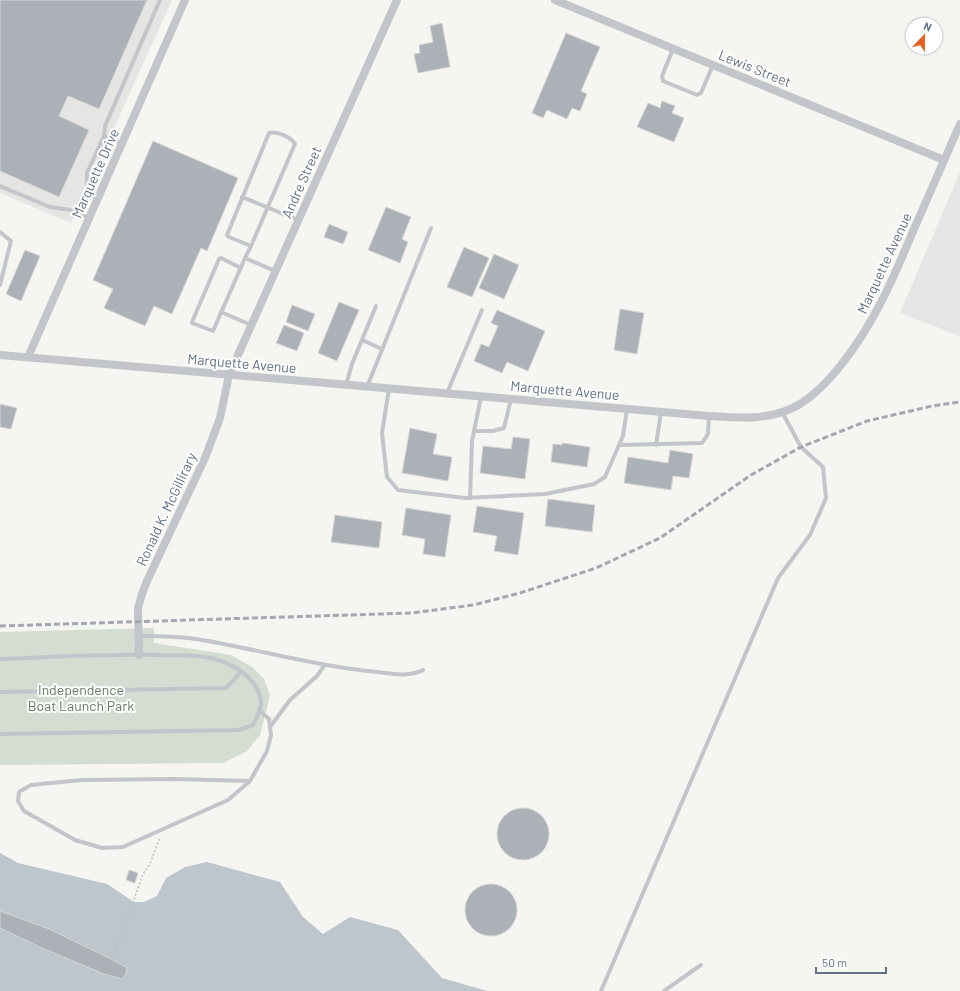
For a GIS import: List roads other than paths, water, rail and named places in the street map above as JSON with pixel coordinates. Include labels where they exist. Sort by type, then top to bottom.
[{"type":"street","name":"Marquette Drive","points":[[28,357],[185,0]]},
{"type":"street","name":"Andre Street","points":[[229,375],[396,0]]},
{"type":"street","name":"Lewis Street","points":[[555,0],[944,160]]},
{"type":"street","name":"Marquette Avenue","points":[[0,355],[709,416],[755,418],[782,412],[800,404],[817,392],[831,378],[868,328],[887,292],[960,124]]},
{"type":"street","name":"Ronald K. McGillirary","points":[[139,655],[138,608],[142,594],[205,458],[220,418],[229,375]]},
{"type":"lane","points":[[98,198],[87,191],[87,173],[91,161],[104,136],[105,126],[160,0]]},
{"type":"lane","points":[[674,49],[662,78],[663,81],[698,95],[701,93],[713,65]]},
{"type":"lane","points":[[241,268],[221,258],[219,259],[192,323],[213,331],[221,312],[241,268],[245,258],[251,246],[268,207],[295,144],[293,140],[274,132],[269,133],[227,234],[229,237],[251,246]]},
{"type":"lane","points":[[104,136],[122,144]]},
{"type":"lane","points":[[0,186],[50,208],[71,210],[89,218]]},
{"type":"lane","points":[[242,197],[298,220]]},
{"type":"lane","points":[[367,386],[431,228]]},
{"type":"lane","points":[[0,232],[11,241],[0,285]]},
{"type":"lane","points":[[245,258],[275,271]]},
{"type":"lane","points":[[346,385],[352,364],[376,306]]},
{"type":"lane","points":[[447,393],[482,310]]},
{"type":"lane","points":[[221,312],[251,325]]},
{"type":"lane","points":[[362,340],[382,349]]},
{"type":"lane","points":[[389,388],[382,433],[387,477],[398,490],[470,498],[545,494],[594,484],[605,477],[623,436],[627,409]]},
{"type":"lane","points":[[470,498],[472,441],[481,396]]},
{"type":"lane","points":[[474,431],[492,431],[504,428],[511,399]]},
{"type":"lane","points":[[656,444],[661,412]]},
{"type":"lane","points":[[601,991],[778,578],[810,535],[826,498],[823,467],[801,447],[782,412]]},
{"type":"lane","points":[[619,445],[702,444],[708,434],[709,416]]},
{"type":"lane","points":[[138,636],[174,636],[202,640],[324,666],[403,675],[417,673],[423,670]]},
{"type":"lane","points":[[0,659],[139,655],[198,657],[218,660],[232,666],[248,677],[257,691],[261,703],[258,716],[253,725],[239,730],[0,734]]},
{"type":"lane","points":[[270,727],[290,700],[317,676],[324,666]]},
{"type":"lane","points":[[0,692],[226,688],[241,672]]},
{"type":"lane","points":[[250,781],[173,779],[82,780],[31,785],[19,792],[18,801],[24,811],[75,840],[102,848],[123,847],[228,800],[250,781],[267,751],[271,735],[269,719],[260,710]]},
{"type":"lane","points":[[664,991],[701,965]]},
{"type":"railway","points":[[0,626],[412,613],[473,605],[520,593],[596,568],[660,538],[751,475],[801,447],[867,421],[932,406],[960,402]]},
{"type":"park label","name":"Independence Boat Launch Park","points":[[81,698]]}]
